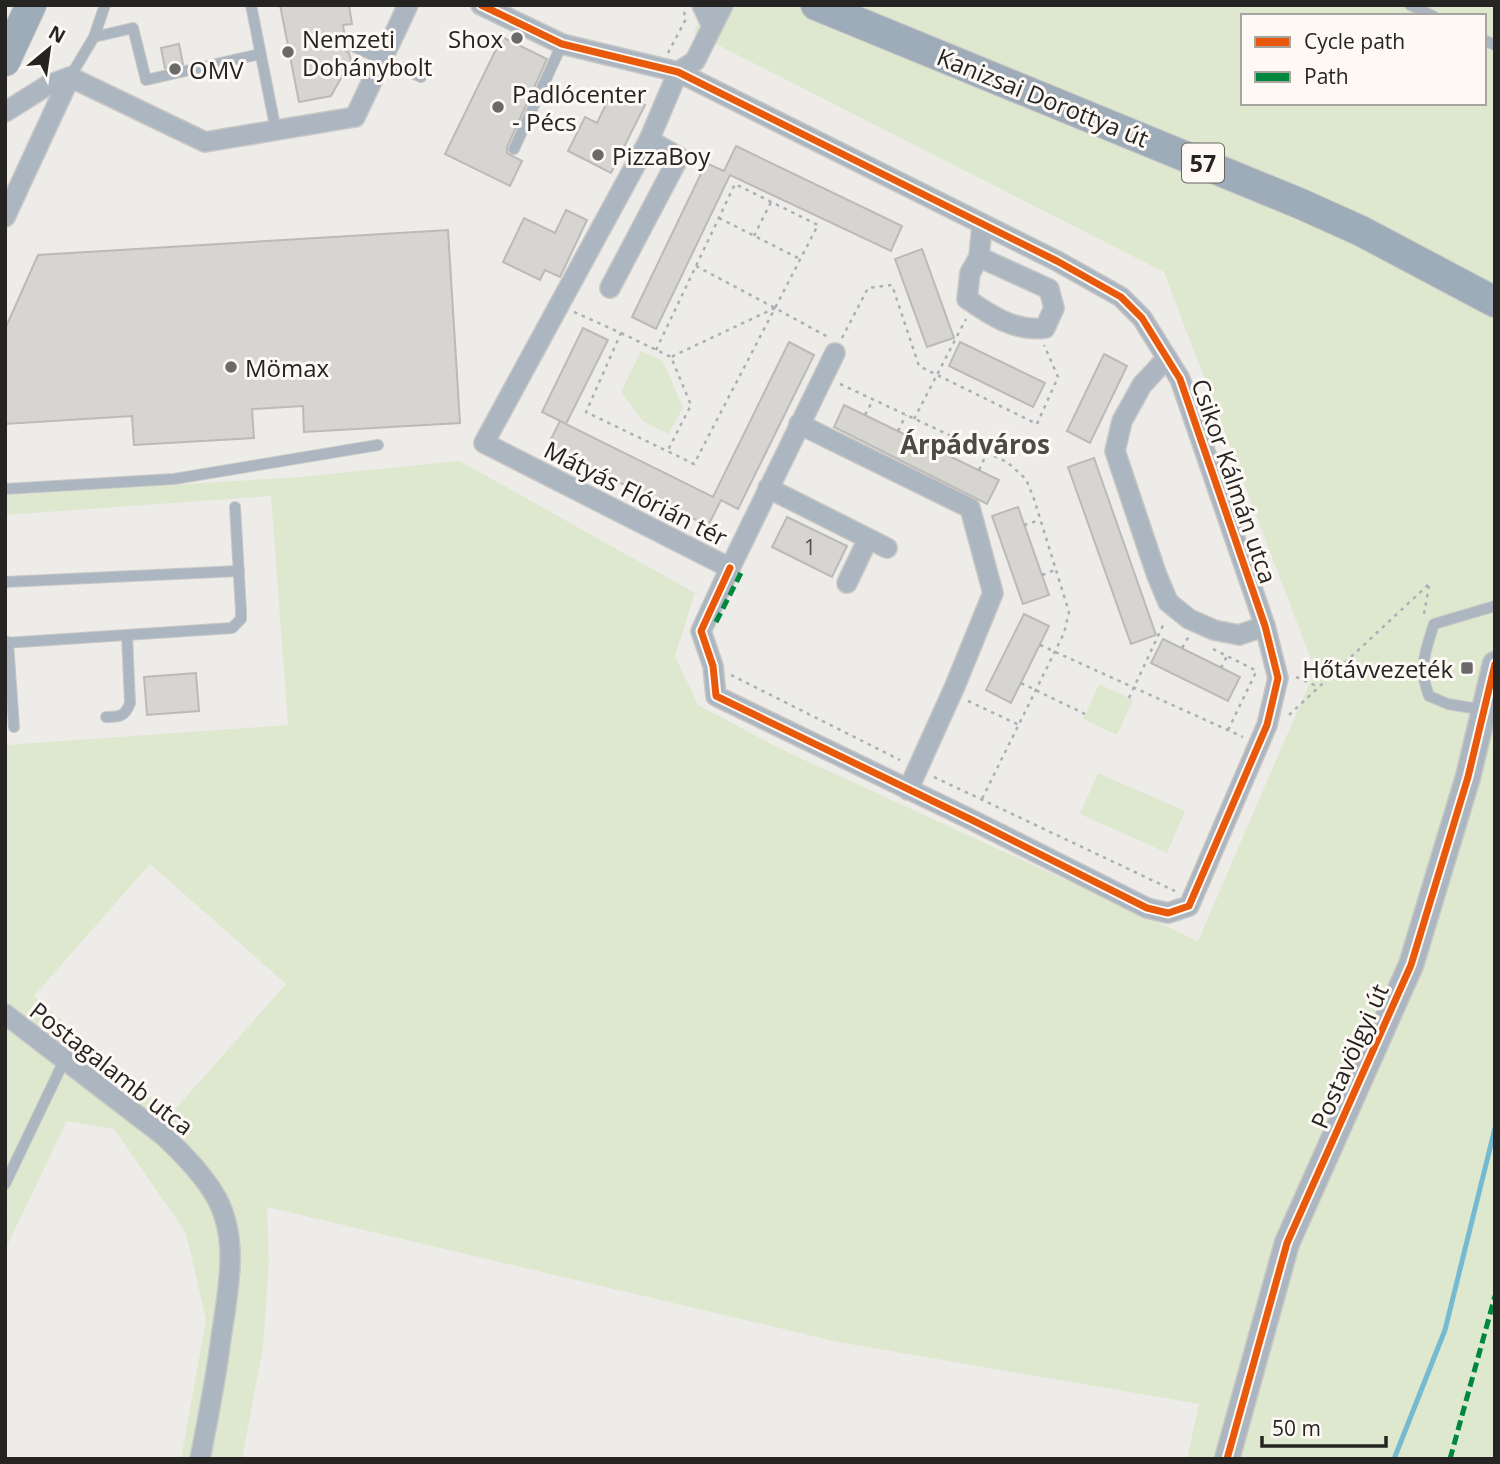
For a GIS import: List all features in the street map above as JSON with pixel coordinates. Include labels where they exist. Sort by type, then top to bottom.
[{"type":"main road","points":[[5,61],[31,5]]},
{"type":"main road","name":"Kanizsai Dorottya út","points":[[816,5],[1301,204],[1361,231],[1495,302]]},
{"type":"street","points":[[5,112],[48,85],[70,77],[205,142],[355,117],[408,5]]},
{"type":"street","name":"Csikor Kálmán utca","points":[[481,5],[562,44],[669,70],[1057,261],[1121,297],[1142,318],[1180,379],[1268,635],[1278,678],[1267,725],[1192,899]]},
{"type":"street","points":[[702,5],[712,26]]},
{"type":"street","points":[[559,305],[649,140],[669,70],[695,61],[723,5]]},
{"type":"street","points":[[5,217],[70,77]]},
{"type":"street","points":[[610,288],[680,157],[649,140]]},
{"type":"street","points":[[979,257],[1049,289],[1054,308],[1045,328],[1030,331],[993,317],[967,299],[970,272],[979,257],[982,226]]},
{"type":"street","name":"Mátyás Flórián tér","points":[[559,305],[484,443],[730,568],[837,348]]},
{"type":"street","points":[[1167,358],[1142,385],[1122,421],[1115,451],[1156,573],[1168,602],[1189,619],[1214,630],[1239,635],[1268,635]]},
{"type":"street","points":[[799,424],[970,508],[993,593],[952,694],[908,790]]},
{"type":"street","points":[[768,488],[887,548]]},
{"type":"street","points":[[847,583],[868,539]]},
{"type":"street","points":[[730,568],[701,631],[713,666],[716,695],[1147,908],[1168,913],[1189,906],[1192,899]]},
{"type":"street","name":"Postavölgyi út","points":[[1227,1459],[1287,1243],[1411,965],[1468,777],[1495,664]]},
{"type":"street","name":"Postagalamb utca","points":[[5,1014],[164,1136],[184,1155],[214,1193],[227,1227],[231,1272],[214,1391],[200,1459]]},
{"type":"lane","points":[[70,77],[94,37],[106,5]]},
{"type":"lane","points":[[251,5],[276,131]]},
{"type":"lane","points":[[94,37],[133,28],[146,80],[260,54]]},
{"type":"lane","points":[[348,44],[421,77]]},
{"type":"lane","points":[[514,149],[562,44]]},
{"type":"lane","points":[[5,489],[174,479],[379,445]]},
{"type":"lane","points":[[13,727],[7,643],[232,628],[241,619],[234,507]]},
{"type":"lane","points":[[5,582],[239,571]]},
{"type":"lane","points":[[1484,710],[1448,704],[1429,696],[1422,679],[1424,654],[1434,624],[1495,606]]},
{"type":"lane","points":[[106,718],[126,714],[130,703],[127,635]]},
{"type":"lane","points":[[5,1184],[64,1061]]},
{"type":"path","points":[[669,70],[686,19],[682,5]]},
{"type":"path","points":[[621,334],[586,412],[694,464],[818,225],[735,184],[656,350]]},
{"type":"path","points":[[754,236],[771,202]]},
{"type":"path","points":[[719,218],[800,259]]},
{"type":"path","points":[[696,266],[775,309],[837,348],[868,288],[891,285],[919,366],[1037,424],[1058,377],[1037,329]]},
{"type":"path","points":[[914,419],[974,304]]},
{"type":"path","points":[[559,305],[671,357],[691,405],[667,452]]},
{"type":"path","points":[[671,357],[775,309]]},
{"type":"path","points":[[865,415],[873,400]]},
{"type":"path","points":[[898,431],[906,415]]},
{"type":"path","points":[[940,452],[948,435]]},
{"type":"path","points":[[979,470],[987,453]]},
{"type":"path","points":[[1024,525],[1040,520]]},
{"type":"path","points":[[1042,575],[1056,570]]},
{"type":"path","points":[[1288,716],[1430,583],[1423,619]]},
{"type":"path","points":[[1129,698],[1173,605]]},
{"type":"path","points":[[1228,730],[1268,635]]},
{"type":"path","points":[[1182,648],[1189,636]]},
{"type":"path","points":[[1040,645],[1259,744]]},
{"type":"path","points":[[1221,668],[1227,656]]},
{"type":"path","points":[[713,666],[982,801],[1192,899]]},
{"type":"path","points":[[1021,683],[1085,714]]},
{"type":"path","points":[[952,694],[1019,725]]},
{"type":"green space","points":[[705,5],[1495,5],[1495,1459],[1187,1459],[1199,1404],[838,1342],[267,1207],[269,1263],[263,1347],[242,1459],[181,1459],[206,1320],[186,1233],[114,1129],[67,1121],[5,1250],[5,1216],[8,1210],[5,1209],[5,745],[288,725],[271,496],[5,515],[5,495],[300,477],[460,461],[695,593],[675,656],[698,705],[783,750],[1198,941],[1315,670],[1164,272],[694,33]],"holes":[[[150,864],[286,984],[170,1115],[34,996]]]},
{"type":"green space","points":[[641,351],[663,361],[683,408],[668,434],[643,421],[621,392]]},
{"type":"green space","points":[[1099,684],[1133,700],[1117,735],[1083,719]]},
{"type":"green space","points":[[1098,773],[1185,811],[1167,853],[1080,814]]},
{"type":"building","points":[[280,5],[349,5],[352,24],[343,25],[345,37],[341,44],[351,60],[331,96],[299,102]]},
{"type":"building","name":"Padlócenter - Pécs","points":[[502,37],[547,59],[507,147],[507,153],[522,161],[510,186],[445,154]]},
{"type":"building","points":[[179,44],[183,64],[165,68],[161,48]]},
{"type":"building","points":[[613,90],[645,105],[611,173],[568,151],[585,117],[597,123]]},
{"type":"building","points":[[736,146],[902,226],[891,251],[730,175],[656,329],[632,317],[706,163],[724,171]]},
{"type":"building","points":[[566,210],[587,220],[560,277],[545,270],[540,280],[503,262],[524,218],[555,233]]},
{"type":"building","name":"Mömax","points":[[448,230],[460,423],[304,432],[303,406],[252,409],[254,438],[134,445],[132,416],[5,424],[5,329],[38,255]]},
{"type":"building","points":[[922,249],[954,338],[927,347],[895,259]]},
{"type":"building","points":[[583,328],[608,340],[566,424],[542,412]]},
{"type":"building","points":[[789,342],[814,355],[738,509],[721,500],[708,526],[547,447],[560,421],[713,497]]},
{"type":"building","points":[[960,342],[1045,383],[1033,407],[949,366]]},
{"type":"building","points":[[1104,354],[1127,366],[1090,443],[1067,431]]},
{"type":"building","points":[[844,405],[999,480],[987,504],[834,427]]},
{"type":"building","points":[[1094,458],[1156,635],[1131,644],[1068,467]]},
{"type":"building","points":[[1018,507],[1049,595],[1023,604],[992,516]]},
{"type":"building","points":[[787,517],[847,546],[832,577],[772,547]]},
{"type":"building","points":[[1024,614],[1049,626],[1011,703],[986,690]]},
{"type":"building","points":[[1163,639],[1240,677],[1228,701],[1151,663]]},
{"type":"building","points":[[196,673],[199,711],[147,715],[144,677]]},
{"type":"waterway","points":[[1394,1459],[1445,1330],[1495,1128]]},
{"type":"marked path","points":[[716,622],[743,569]]},
{"type":"marked path","points":[[1450,1459],[1495,1296]]},
{"type":"cycle path","points":[[481,5],[562,44],[678,72],[1057,261],[1121,297],[1142,318],[1180,379],[1265,626],[1278,678],[1267,725],[1189,906],[1168,913],[1147,908],[716,696],[713,666],[701,631],[730,568]]},
{"type":"cycle path","points":[[1227,1459],[1287,1243],[1411,965],[1468,777],[1495,664]]},
{"type":"place","name":"Shox","points":[[517,38]]},
{"type":"place","name":"Nemzeti Dohánybolt","points":[[288,52]]},
{"type":"place","name":"OMV","points":[[175,69]]},
{"type":"place","name":"Padlócenter - Pécs","points":[[498,107]]},
{"type":"place","name":"PizzaBoy","points":[[598,155]]},
{"type":"place","name":"Mömax","points":[[231,367]]},
{"type":"place","name":"Hőtávvezeték","points":[[1467,668]]},
{"type":"district","name":"Árpádváros","points":[[975,444]]}]
